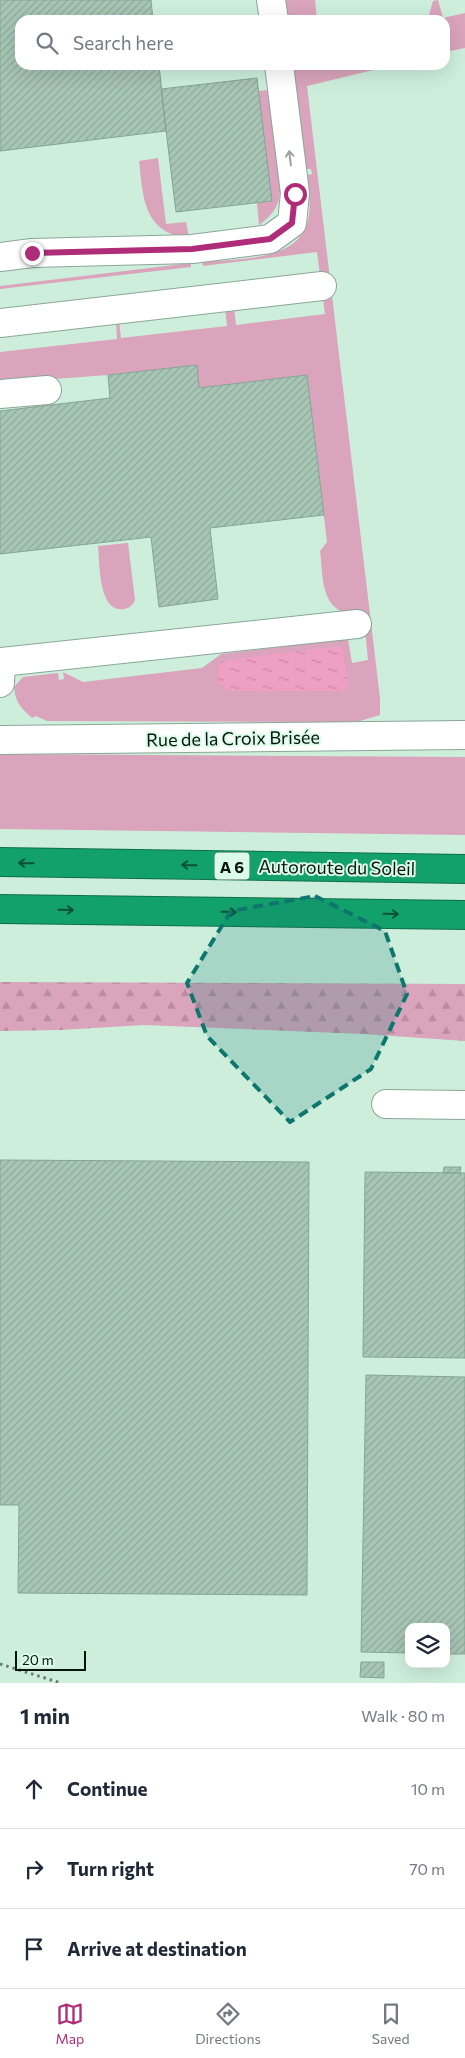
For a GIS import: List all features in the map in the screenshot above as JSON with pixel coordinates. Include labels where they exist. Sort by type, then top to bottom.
[{"type":"highway","name":"Autoroute du Soleil","points":[[0,862],[465,869]]},
{"type":"highway","points":[[0,909],[465,915]]},
{"type":"street","points":[[271,0],[273,15]]},
{"type":"street","points":[[0,258],[32,253],[192,249],[270,239],[292,223],[295,194],[280,70]]},
{"type":"street","points":[[0,323],[322,286]]},
{"type":"street","points":[[0,394],[47,390]]},
{"type":"street","points":[[0,668],[357,624]]},
{"type":"street","name":"Rue de la Croix Brisée","points":[[0,740],[465,735]]},
{"type":"street","points":[[386,1104],[465,1105]]},
{"type":"path","points":[[0,1664],[61,1683]]},
{"type":"highlighted area","points":[[315,896],[385,931],[407,994],[371,1069],[290,1122],[207,1036],[187,983],[231,911]]},
{"type":"green space","points":[[285,0],[315,0],[316,15],[286,15]]},
{"type":"green space","points":[[438,0],[442,15],[429,15],[433,1]]},
{"type":"green space","points":[[465,13],[465,48],[450,51],[450,16]]},
{"type":"green space","points":[[294,70],[373,70],[307,86],[380,698],[380,715],[360,721],[347,722],[47,721],[36,716],[32,718],[19,704],[16,697],[14,687],[23,677],[58,673],[59,680],[64,679],[63,672],[83,682],[202,668],[221,654],[348,639],[352,663],[368,660],[363,611],[340,611],[329,599],[324,584],[320,551],[327,542],[307,375],[199,388],[196,365],[108,375],[0,383],[0,352],[117,339],[116,321],[119,320],[121,338],[227,326],[225,308],[234,307],[236,325],[325,314],[317,252],[203,266],[202,262],[267,255],[282,250],[295,242],[304,230],[310,209],[306,175],[312,174],[311,169],[306,169]]},
{"type":"green space","points":[[269,90],[280,166],[280,195],[273,211],[259,225],[257,203],[259,91]]},
{"type":"green space","points":[[158,158],[166,224],[186,222],[189,237],[174,235],[162,229],[148,211],[144,199],[139,161]]},
{"type":"green space","points":[[191,263],[191,267],[0,289],[0,286]]},
{"type":"green space","points":[[128,543],[135,600],[132,605],[124,609],[116,608],[109,603],[105,595],[100,574],[98,546]]},
{"type":"green space","points":[[0,754],[465,757],[465,835],[0,829]]},
{"type":"green space","points":[[0,982],[465,984],[465,1041],[363,1034],[144,1025],[61,1030],[0,1031]]},
{"type":"water","points":[[340,646],[343,649],[349,688],[343,691],[228,691],[217,683],[219,664],[226,660]]},
{"type":"building","points":[[0,0],[151,0],[152,15],[15,15],[15,70],[160,70],[166,131],[0,151]]},
{"type":"building","points":[[257,78],[272,201],[176,212],[161,89]]},
{"type":"building","points":[[197,365],[199,388],[307,375],[324,515],[210,528],[218,599],[159,607],[151,537],[0,554],[0,411],[110,398],[108,375]]},
{"type":"building","points":[[0,1160],[309,1162],[307,1595],[18,1593],[19,1505],[0,1505]]},
{"type":"building","points":[[444,1167],[461,1167],[460,1173],[443,1173]]},
{"type":"building","points":[[365,1172],[465,1173],[465,1358],[363,1357]]},
{"type":"building","points":[[366,1375],[465,1377],[465,1654],[450,1654],[450,1623],[405,1623],[405,1653],[361,1652]]},
{"type":"building","points":[[361,1662],[384,1662],[384,1678],[360,1677]]},
{"type":"route","points":[[32,253],[192,249],[270,239],[292,223],[295,194]]}]
